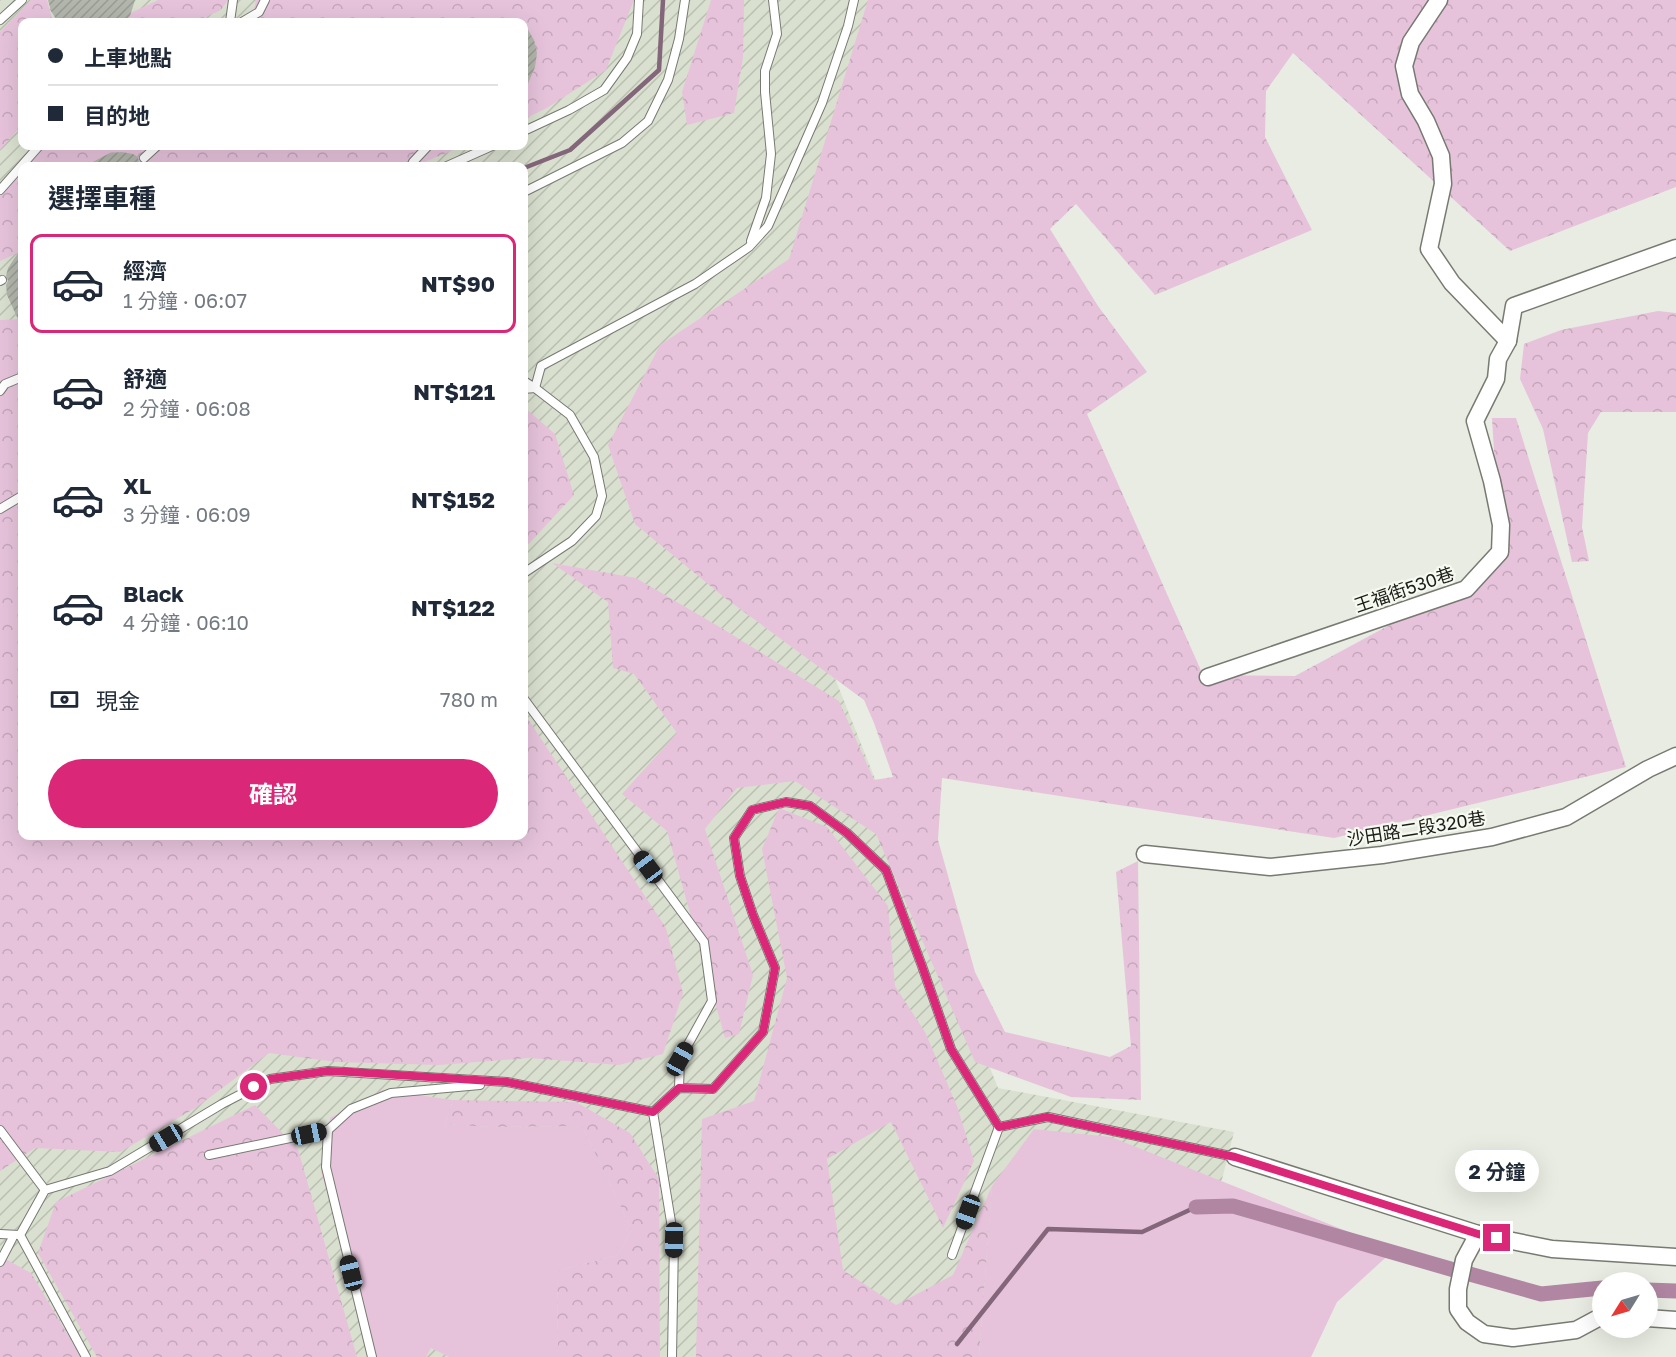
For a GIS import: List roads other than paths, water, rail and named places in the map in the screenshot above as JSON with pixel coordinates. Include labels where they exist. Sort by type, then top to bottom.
[{"type":"street","points":[[1439,0],[1411,42],[1404,66],[1410,94],[1426,121],[1441,156],[1443,184],[1429,249],[1452,284],[1508,341]]},
{"type":"street","name":"王福街530巷","points":[[1208,677],[1466,589],[1500,552],[1501,525],[1492,481],[1475,421],[1496,379],[1498,359],[1508,341],[1514,306],[1676,248]]},
{"type":"street","name":"沙田路二段320巷","points":[[1145,854],[1270,867],[1382,855],[1492,837],[1566,817],[1648,769],[1676,756]]},
{"type":"street","points":[[1235,1157],[1478,1234],[1552,1249],[1676,1257]]},
{"type":"street","points":[[1478,1234],[1464,1260],[1458,1289],[1458,1309],[1467,1322],[1484,1334],[1513,1338],[1576,1330],[1592,1321]]},
{"type":"street","points":[[1658,1319],[1676,1320]]},
{"type":"lane","points":[[0,20],[22,0]]},
{"type":"lane","points":[[231,18],[233,0]]},
{"type":"lane","points":[[249,18],[259,12],[265,0]]},
{"type":"lane","points":[[528,129],[604,90],[627,58],[637,34],[639,0]]},
{"type":"lane","points":[[528,190],[622,142],[648,121],[668,80],[679,39],[685,0]]},
{"type":"lane","points":[[749,247],[765,198],[771,154],[765,71],[777,34],[773,0]]},
{"type":"lane","points":[[535,388],[541,366],[695,284],[749,247],[768,226],[822,104],[848,26],[854,0]]},
{"type":"lane","points":[[25,162],[35,150]]},
{"type":"lane","points":[[144,158],[153,150]]},
{"type":"lane","points":[[413,162],[424,150]]},
{"type":"lane","points":[[456,162],[483,150]]},
{"type":"lane","points":[[0,190],[18,170]]},
{"type":"lane","points":[[0,390],[4,384],[18,379]]},
{"type":"lane","points":[[528,384],[570,415],[594,457],[602,496],[596,516],[572,541],[528,570]]},
{"type":"lane","points":[[528,389],[535,388]]},
{"type":"lane","points":[[0,509],[18,498]]},
{"type":"lane","points":[[528,704],[704,942],[712,1001],[680,1059],[679,1088]]},
{"type":"lane","points":[[653,1112],[679,1088],[713,1089],[763,1032],[775,968],[740,876],[734,838],[752,810],[786,802],[810,806],[847,833],[886,870],[951,1049],[999,1127]]},
{"type":"lane","points":[[0,1262],[45,1190],[110,1171],[222,1104],[270,1079],[328,1071],[507,1082],[653,1112]]},
{"type":"lane","points":[[210,1155],[328,1130],[351,1109],[391,1093],[507,1082]]},
{"type":"lane","points":[[653,1112],[674,1240],[672,1357]]},
{"type":"lane","points":[[999,1127],[1047,1117],[1235,1157]]},
{"type":"lane","points":[[952,1255],[999,1127]]},
{"type":"lane","points":[[0,1130],[45,1190]]},
{"type":"lane","points":[[328,1130],[326,1167],[372,1357]]},
{"type":"lane","points":[[0,1234],[16,1237],[86,1357]]},
{"type":"lane","points":[[0,1245],[16,1237]]},
{"type":"waterway","points":[[528,166],[570,150],[659,70],[663,0]]},
{"type":"waterway","points":[[1196,1207],[1233,1206],[1454,1270]]},
{"type":"waterway","points":[[957,1344],[1048,1229],[1142,1232],[1196,1207]]},
{"type":"waterway","points":[[1466,1273],[1541,1294],[1592,1289]]},
{"type":"waterway","points":[[1658,1290],[1676,1291]]}]
